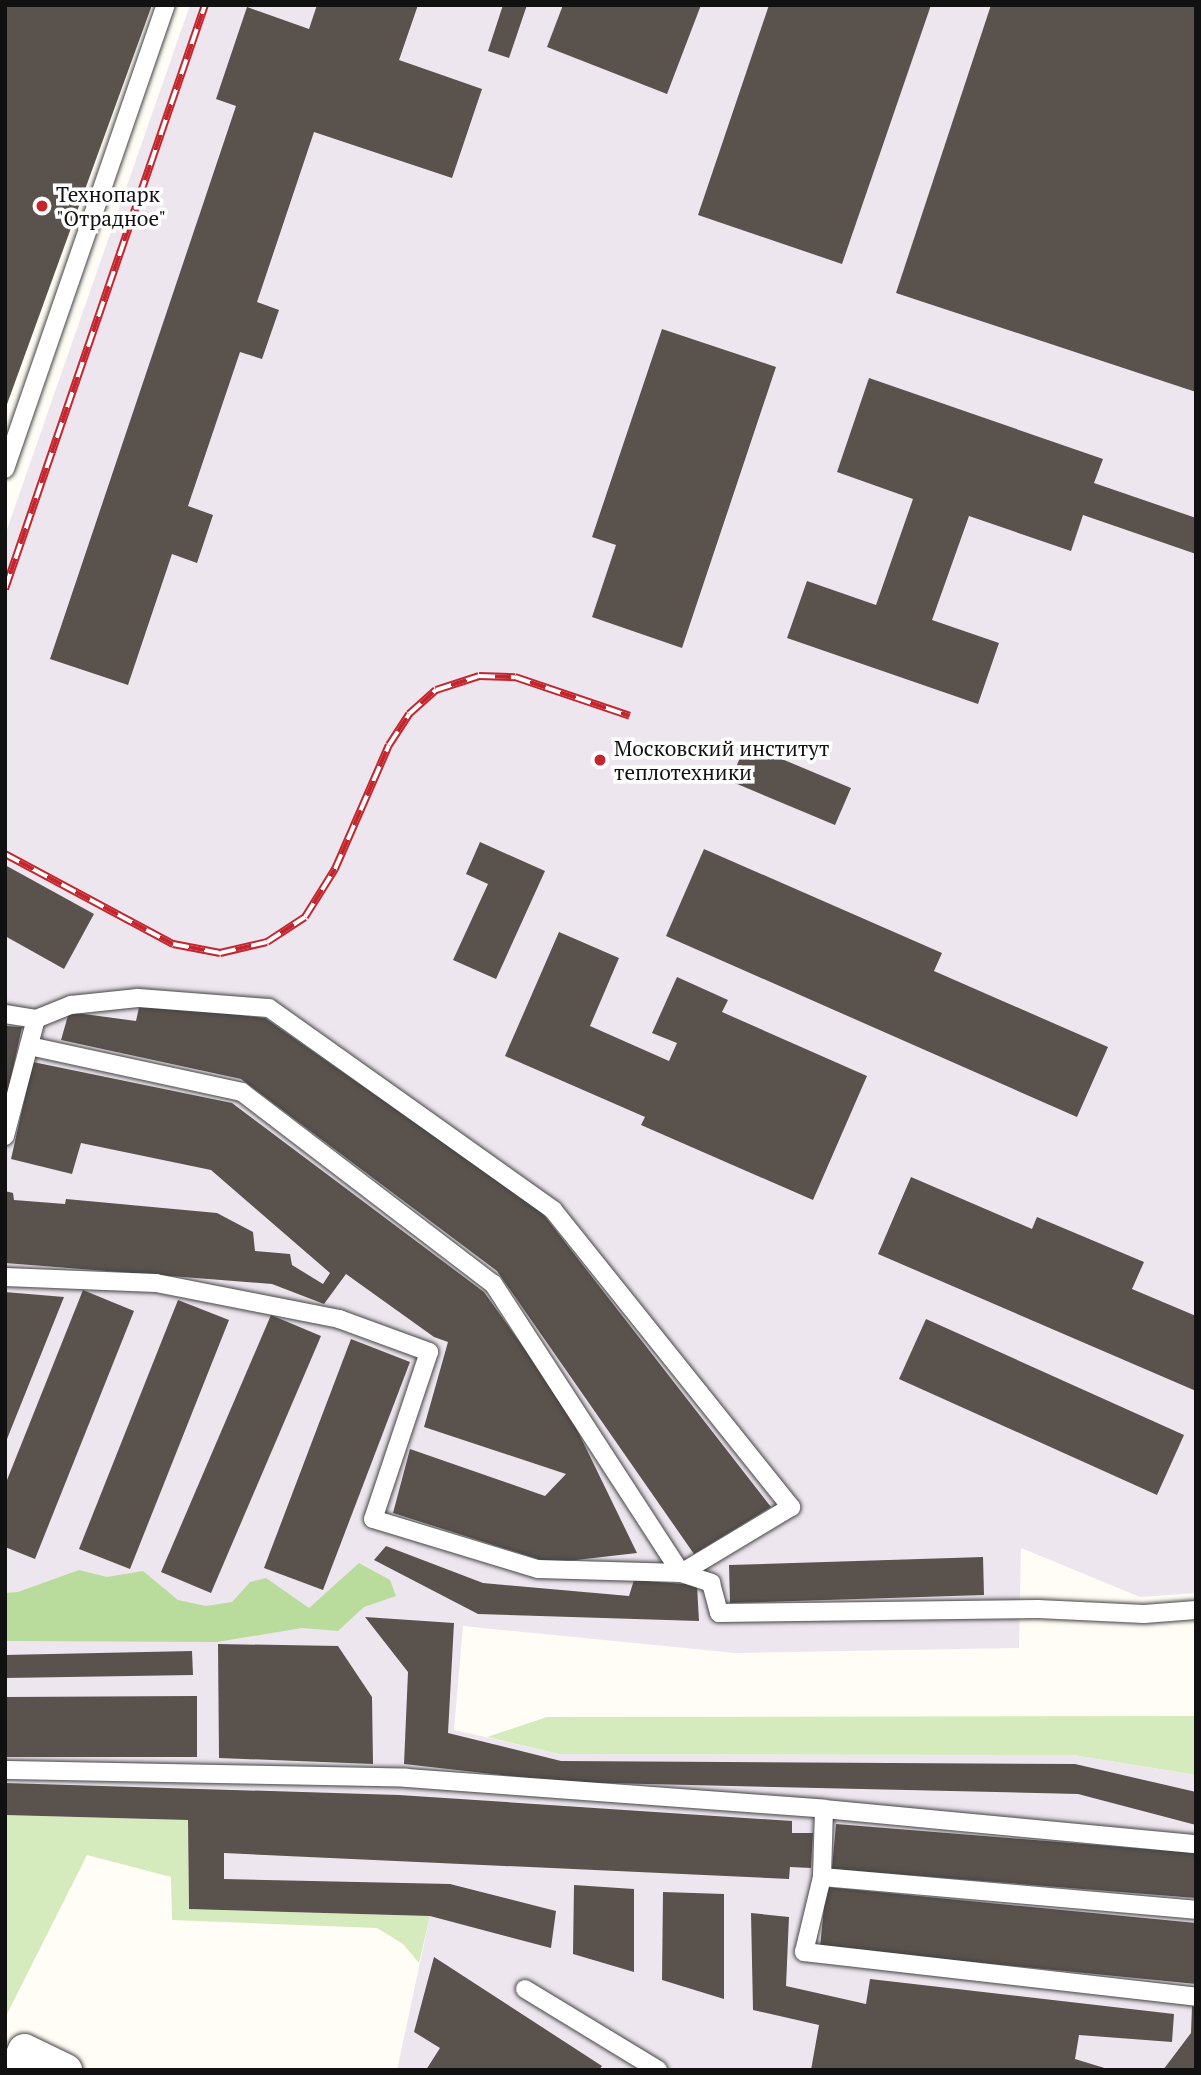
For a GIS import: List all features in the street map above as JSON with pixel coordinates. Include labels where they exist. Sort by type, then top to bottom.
[{"type":"street","points":[[14,2070],[24,2050],[65,2070]]},
{"type":"lane","points":[[5,468],[166,5]]},
{"type":"lane","points":[[5,1014],[36,1019],[71,1005],[138,998],[269,1008],[553,1210],[791,1507],[681,1573]]},
{"type":"lane","points":[[5,1136],[36,1019]]},
{"type":"lane","points":[[29,1046],[242,1092],[493,1284],[681,1573]]},
{"type":"lane","points":[[5,1277],[156,1283],[339,1319],[429,1352],[373,1519],[538,1569],[681,1573],[711,1583],[719,1613],[1038,1609],[1144,1614],[1196,1610]]},
{"type":"lane","points":[[5,1770],[406,1778],[824,1809],[1196,1844]]},
{"type":"lane","points":[[824,1809],[822,1877],[804,1952],[1196,1997]]},
{"type":"lane","points":[[822,1877],[1196,1910]]},
{"type":"lane","points":[[525,1989],[659,2070]]},
{"type":"shaded area","name":"Московский институт теплотехники","points":[[190,5],[1196,5],[1196,1593],[1140,1597],[1021,1548],[1019,1648],[735,1653],[463,1626],[454,1730],[559,1754],[1073,1755],[1196,1775],[1196,2070],[397,2070],[430,1916],[189,1909],[188,1820],[5,1815],[5,535]]},
{"type":"green space","points":[[359,1563],[390,1580],[396,1596],[364,1607],[338,1631],[302,1628],[217,1642],[5,1641],[5,1593],[18,1592],[79,1570],[107,1577],[143,1571],[178,1600],[206,1606],[232,1602],[250,1582],[266,1578],[309,1608]]},
{"type":"green space","points":[[1196,1716],[1196,1775],[1073,1755],[559,1754],[487,1737],[547,1717]]},
{"type":"green space","points":[[5,1815],[188,1820],[189,1909],[430,1916],[419,1963],[403,1944],[377,1928],[172,1920],[171,1877],[87,1855],[5,2018]]},
{"type":"building","name":"Технопарк \"Отрадное\"","points":[[5,5],[152,5],[6,407],[5,407]]},
{"type":"building","points":[[317,5],[418,5],[399,60],[482,89],[452,178],[314,132],[257,302],[279,310],[262,359],[240,352],[188,506],[213,515],[197,563],[172,554],[128,685],[50,659],[236,106],[216,99],[247,7],[309,29]]},
{"type":"building","points":[[503,5],[527,5],[509,58],[488,51]]},
{"type":"building","points":[[563,5],[701,5],[667,94],[547,47]]},
{"type":"building","points":[[769,5],[931,5],[842,264],[698,215]]},
{"type":"building","points":[[991,5],[1196,5],[1196,392],[896,293]]},
{"type":"building","points":[[662,329],[776,367],[682,648],[592,617],[616,545],[592,537]]},
{"type":"building","points":[[869,378],[1103,459],[1094,483],[1196,518],[1196,554],[1083,515],[1071,551],[969,516],[932,620],[999,643],[978,704],[787,638],[807,581],[876,605],[913,499],[837,472]]},
{"type":"building","points":[[746,744],[851,788],[835,825],[730,781]]},
{"type":"building","points":[[480,842],[545,871],[496,979],[453,960],[488,884],[466,874]]},
{"type":"building","points":[[704,849],[942,953],[934,971],[1108,1047],[1077,1117],[666,936]]},
{"type":"building","points":[[5,865],[94,914],[64,969],[5,936]]},
{"type":"building","points":[[559,932],[619,958],[590,1026],[669,1061],[677,1043],[652,1033],[677,977],[728,1000],[722,1012],[867,1076],[813,1200],[641,1125],[645,1117],[505,1056]]},
{"type":"building","points":[[140,1003],[265,1018],[540,1210],[771,1507],[694,1554],[497,1271],[241,1079],[61,1040],[69,1012],[136,1021]]},
{"type":"building","points":[[5,1026],[22,1027],[6,1101],[5,1101]]},
{"type":"building","points":[[33,1062],[232,1103],[484,1292],[566,1407],[637,1553],[550,1563],[393,1513],[410,1449],[545,1496],[566,1474],[424,1427],[448,1342],[434,1337],[346,1274],[324,1304],[272,1284],[5,1263],[5,1191],[13,1193],[14,1200],[65,1204],[66,1199],[217,1213],[253,1232],[255,1251],[290,1254],[292,1265],[323,1284],[330,1273],[211,1170],[81,1143],[72,1174],[11,1159]]},
{"type":"building","points":[[911,1177],[1032,1229],[1037,1217],[1144,1262],[1132,1289],[1196,1316],[1196,1391],[878,1254]]},
{"type":"building","points":[[83,1290],[134,1311],[35,1559],[5,1547],[5,1485]]},
{"type":"building","points":[[5,1292],[64,1297],[5,1444]]},
{"type":"building","points":[[178,1300],[229,1320],[130,1569],[79,1549]]},
{"type":"building","points":[[271,1315],[321,1336],[211,1593],[161,1572]]},
{"type":"building","points":[[926,1319],[1184,1435],[1157,1495],[899,1379]]},
{"type":"building","points":[[351,1339],[410,1362],[323,1590],[264,1568]]},
{"type":"building","points":[[386,1546],[483,1583],[629,1596],[634,1580],[697,1585],[699,1621],[478,1614],[374,1560]]},
{"type":"building","points":[[983,1557],[984,1595],[730,1603],[729,1565]]},
{"type":"building","points":[[365,1617],[454,1623],[448,1733],[561,1761],[1075,1764],[1196,1792],[1196,1825],[1078,1794],[563,1782],[404,1764],[408,1672]]},
{"type":"building","points":[[218,1644],[338,1646],[372,1697],[373,1764],[219,1758]]},
{"type":"building","points":[[192,1651],[193,1675],[5,1678],[5,1655]]},
{"type":"building","points":[[197,1696],[197,1757],[5,1757],[5,1697]]},
{"type":"building","points":[[5,1783],[399,1795],[792,1821],[792,1833],[813,1833],[811,1868],[790,1867],[789,1879],[224,1853],[224,1879],[450,1884],[556,1911],[551,1948],[430,1916],[189,1909],[188,1820],[5,1815]]},
{"type":"building","points":[[836,1824],[1196,1853],[1196,1898],[832,1869]]},
{"type":"building","points":[[574,1885],[634,1889],[634,1972],[573,1954]]},
{"type":"building","points":[[826,1887],[1196,1923],[1196,1984],[820,1947]]},
{"type":"building","points":[[663,1892],[724,1894],[724,1999],[662,1980]]},
{"type":"building","points":[[751,1913],[789,1917],[786,1986],[866,2004],[870,1979],[1174,2014],[1172,2042],[1079,2035],[1075,2059],[1111,2070],[811,2070],[819,2025],[753,2010]]},
{"type":"building","points":[[434,1957],[602,2066],[599,2070],[426,2070],[440,2048],[414,2032]]},
{"type":"building","points":[[1192,2006],[1196,2007],[1196,2070],[1163,2070],[1191,2033]]},
{"type":"railway","points":[[5,589],[205,5]]},
{"type":"railway","points":[[5,854],[173,944],[220,953],[267,942],[305,917],[335,869],[389,745],[409,714],[436,690],[479,676],[515,677],[630,716]]},
{"type":"place","name":"Технопарк \"Отрадное\"","points":[[42,206]]},
{"type":"place","name":"Московский институт теплотехники","points":[[600,760]]}]
